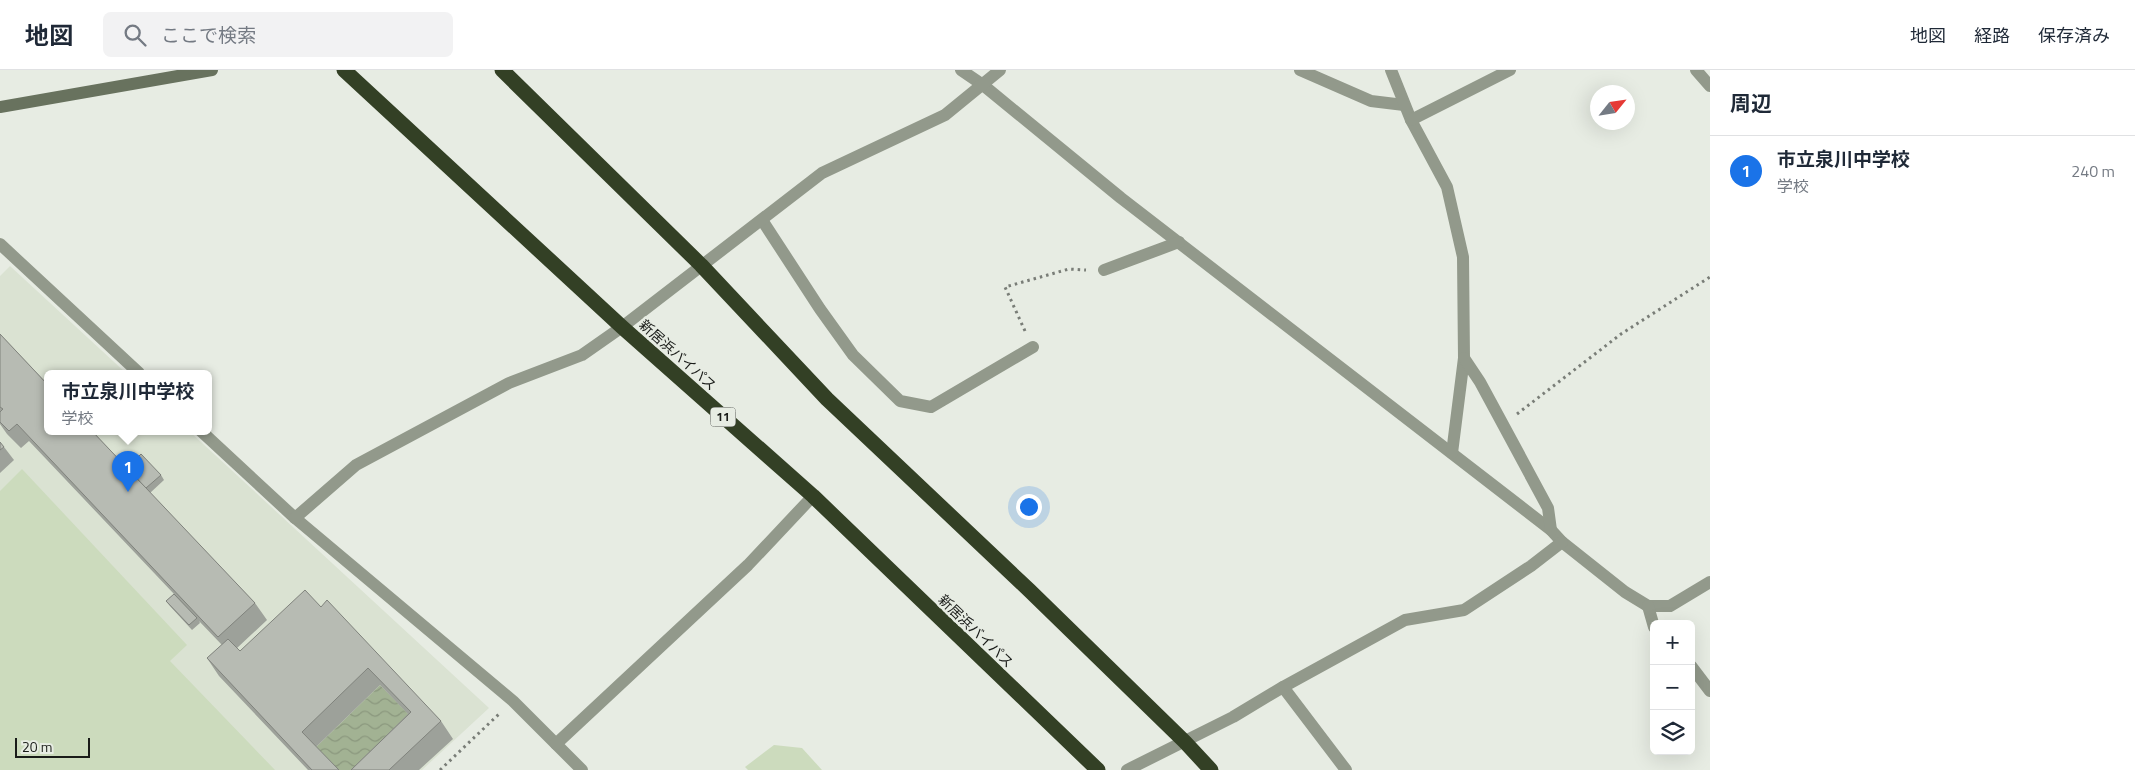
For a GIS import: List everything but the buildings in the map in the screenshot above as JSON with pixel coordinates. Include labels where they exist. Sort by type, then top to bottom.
[{"type":"highway","name":"新居浜バイパス","points":[[344,70],[622,327],[812,496],[1098,770]]},
{"type":"highway","points":[[502,70],[700,265],[827,399],[1030,590],[1185,742],[1211,770]]},
{"type":"street","points":[[0,107],[212,70]]},
{"type":"street","points":[[961,70],[983,85],[1121,198],[1552,530],[1562,542],[1625,592],[1648,606],[1670,606],[1710,582]]},
{"type":"street","points":[[295,518],[356,465],[509,383],[582,355],[622,327],[700,265],[822,173],[945,115],[1000,70]]},
{"type":"street","points":[[1300,70],[1370,101],[1404,105]]},
{"type":"street","points":[[1391,70],[1404,105],[1447,187],[1463,256],[1464,358],[1452,453]]},
{"type":"street","points":[[1412,120],[1510,70]]},
{"type":"street","points":[[1696,70],[1710,86]]},
{"type":"street","points":[[762,220],[820,309],[853,355],[900,401],[931,407],[1033,347]]},
{"type":"street","points":[[1104,270],[1179,242]]},
{"type":"street","points":[[0,244],[135,370]]},
{"type":"street","points":[[1464,358],[1480,382],[1548,508],[1552,530]]},
{"type":"street","points":[[205,435],[295,518],[513,701],[582,770]]},
{"type":"street","points":[[556,744],[748,565],[812,496]]},
{"type":"street","points":[[1127,770],[1233,717],[1283,687],[1405,620],[1464,610],[1531,566],[1562,542]]},
{"type":"street","points":[[1648,606],[1652,620]]},
{"type":"street","points":[[1695,671],[1710,691]]},
{"type":"street","points":[[1283,687],[1346,770]]},
{"type":"path","points":[[1033,347],[1005,287],[1069,269],[1104,270]]},
{"type":"path","points":[[1503,426],[1621,334],[1710,277]]},
{"type":"path","points":[[440,770],[513,701]]},
{"type":"shaded area","points":[[10,266],[123,370],[44,370],[44,435],[193,435],[489,708],[422,770],[0,770],[0,276]]},
{"type":"shaded area","points":[[22,469],[187,645],[170,661],[275,770],[0,770],[0,491]]},
{"type":"shaded area","points":[[774,745],[802,748],[822,770],[748,770],[745,767]]},
{"type":"water","points":[[380,685],[423,729],[381,770],[334,770],[314,749]]},
{"type":"place","name":"市立泉川中学校","points":[[128,492]]}]
